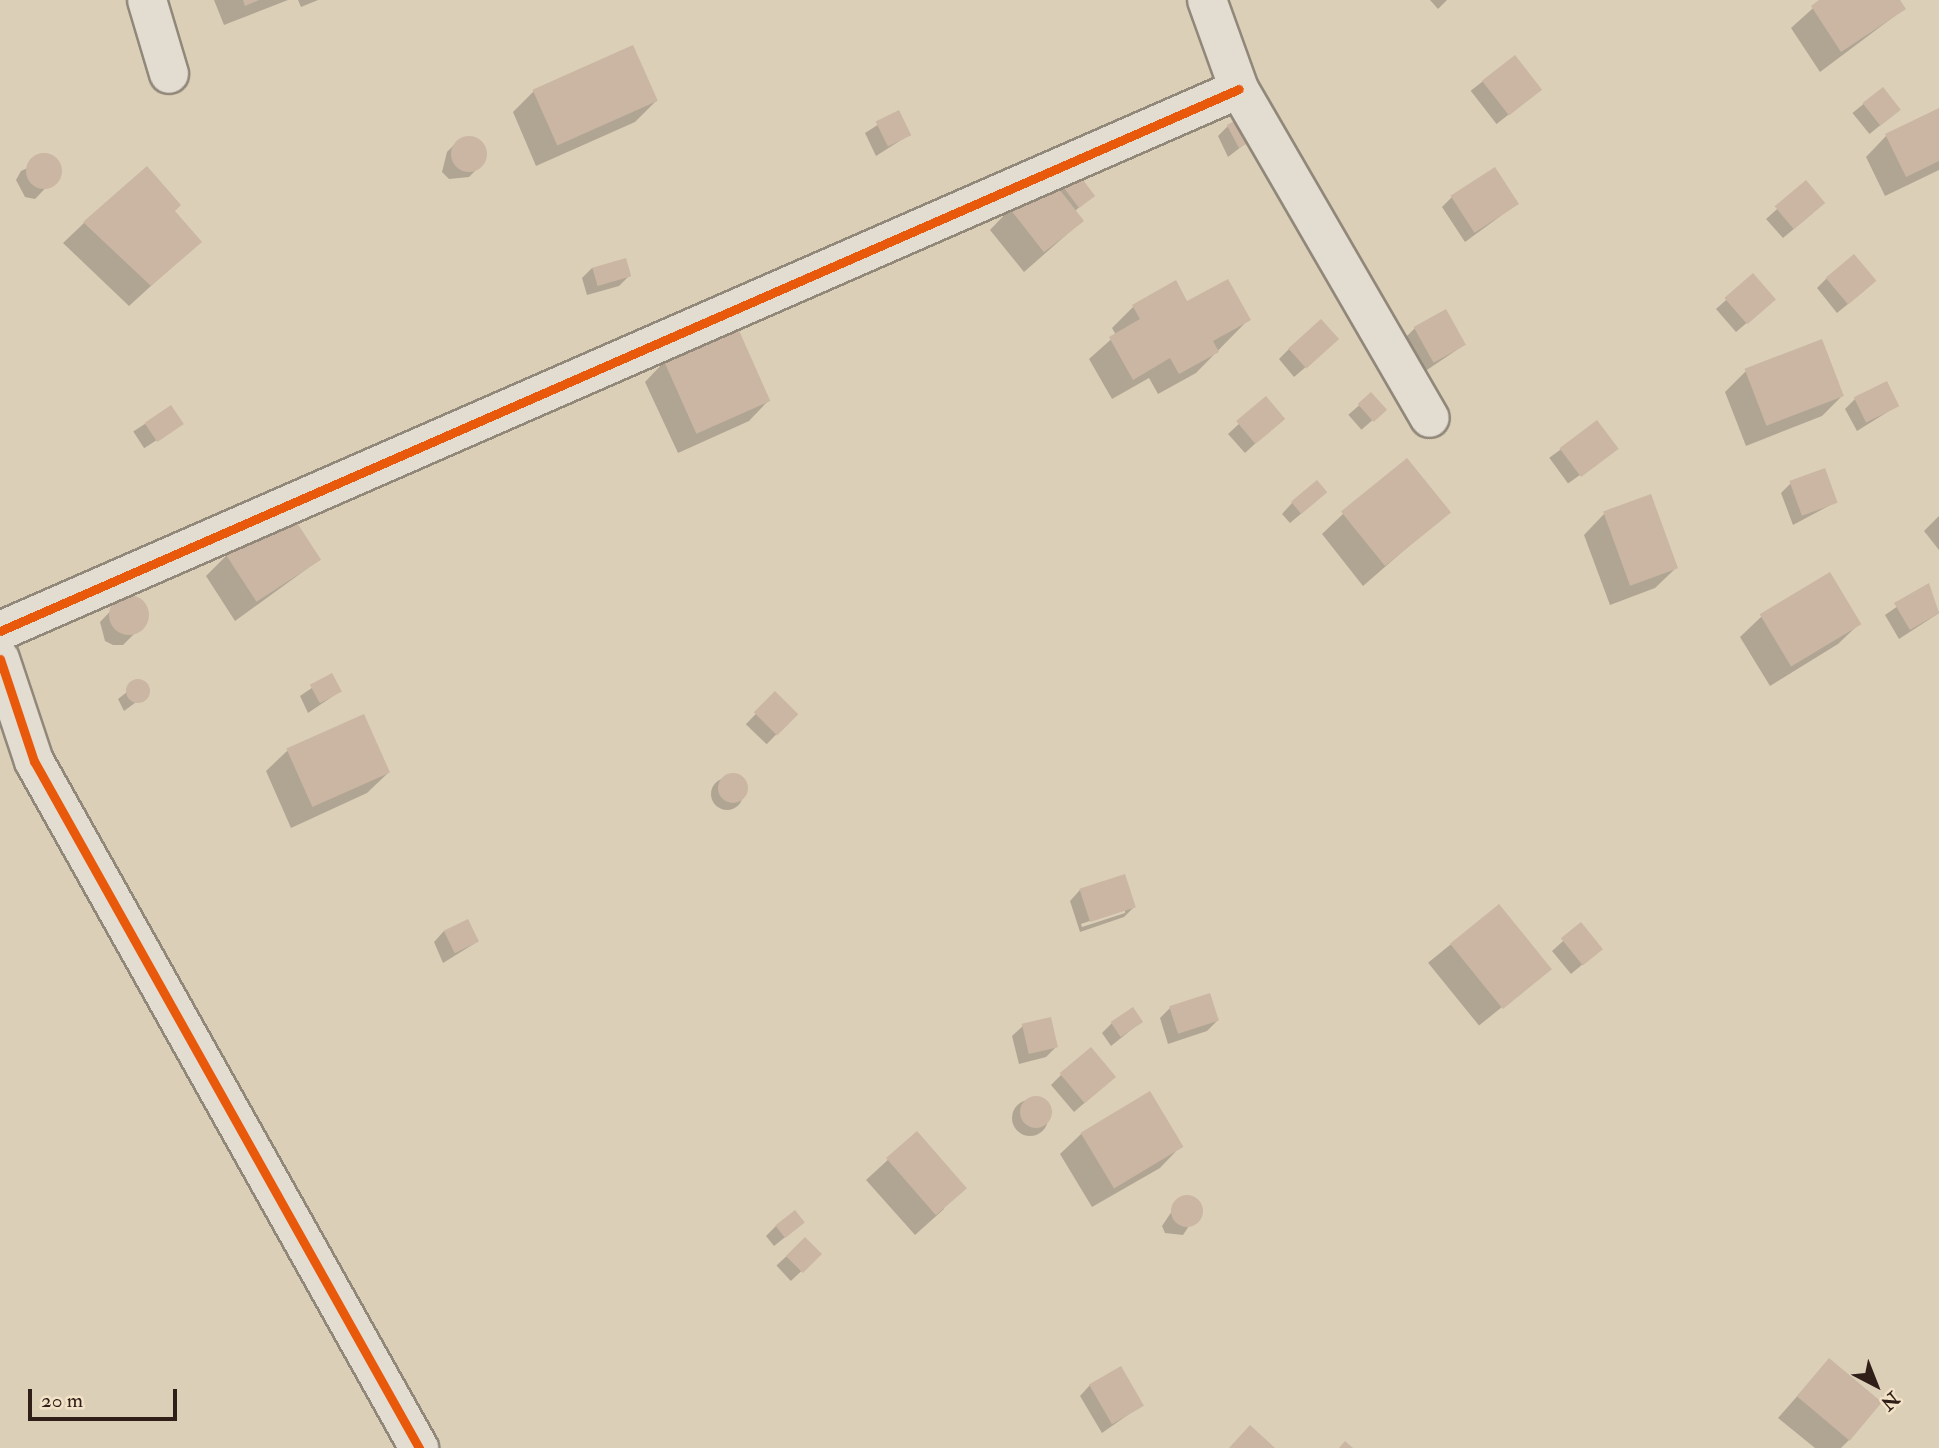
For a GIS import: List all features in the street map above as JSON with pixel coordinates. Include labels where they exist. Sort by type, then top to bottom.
[{"type":"street","points":[[147,0],[169,74]]},
{"type":"street","points":[[1207,0],[1239,89],[1430,418]]},
{"type":"street","points":[[0,631],[1239,89]]},
{"type":"street","points":[[0,659],[34,761],[419,1448]]},
{"type":"building","points":[[243,0],[259,0],[245,6]]},
{"type":"building","points":[[1819,0],[1900,0],[1906,9],[1841,52],[1811,6]]},
{"type":"building","points":[[633,45],[658,101],[557,145],[533,90]]},
{"type":"building","points":[[1515,55],[1542,90],[1509,116],[1482,81]]},
{"type":"building","points":[[1883,87],[1901,110],[1880,126],[1863,103]]},
{"type":"building","points":[[1939,108],[1939,161],[1906,177],[1885,134]]},
{"type":"building","points":[[899,110],[911,135],[888,147],[876,121]]},
{"type":"building","points":[[1240,118],[1252,141],[1239,148],[1227,125]]},
{"type":"building","points":[[469,136],[482,141],[487,154],[482,167],[469,172],[456,167],[451,154],[456,141]]},
{"type":"building","points":[[44,153],[57,158],[62,171],[57,184],[44,189],[31,184],[26,171],[31,158]]},
{"type":"building","points":[[147,166],[181,205],[175,211],[202,242],[151,286],[83,222]]},
{"type":"building","points":[[1495,167],[1519,204],[1475,233],[1451,196]]},
{"type":"building","points":[[1077,172],[1095,196],[1079,208],[1061,184]]},
{"type":"building","points":[[1049,176],[1084,221],[1044,252],[1009,207]]},
{"type":"building","points":[[1806,180],[1825,203],[1794,229],[1775,206]]},
{"type":"building","points":[[1854,254],[1876,281],[1848,305],[1826,278]]},
{"type":"building","points":[[626,258],[631,276],[598,286],[592,268]]},
{"type":"building","points":[[1753,273],[1776,299],[1747,324],[1724,298]]},
{"type":"building","points":[[1228,279],[1251,320],[1213,341],[1219,352],[1179,374],[1170,358],[1133,380],[1109,337],[1140,319],[1132,305],[1176,280],[1187,301]]},
{"type":"building","points":[[1446,309],[1466,345],[1434,363],[1414,327]]},
{"type":"building","points":[[1321,319],[1339,339],[1306,369],[1288,348]]},
{"type":"building","points":[[737,326],[770,401],[696,434],[663,359]]},
{"type":"building","points":[[1822,339],[1844,396],[1766,426],[1745,369]]},
{"type":"building","points":[[1887,381],[1899,406],[1866,422],[1854,397]]},
{"type":"building","points":[[1371,392],[1387,410],[1374,422],[1358,404]]},
{"type":"building","points":[[1266,396],[1285,419],[1255,444],[1236,421]]},
{"type":"building","points":[[171,405],[184,424],[157,442],[144,423]]},
{"type":"building","points":[[1597,420],[1619,449],[1581,477],[1559,448]]},
{"type":"building","points":[[1407,458],[1451,512],[1385,566],[1341,511]]},
{"type":"building","points":[[1825,468],[1838,503],[1802,516],[1789,481]]},
{"type":"building","points":[[1317,480],[1327,492],[1301,514],[1291,502]]},
{"type":"building","points":[[1651,494],[1678,568],[1630,586],[1603,511]]},
{"type":"building","points":[[290,512],[321,560],[256,602],[225,554]]},
{"type":"building","points":[[1830,572],[1861,624],[1791,667],[1760,614]]},
{"type":"building","points":[[1929,583],[1939,613],[1910,630],[1894,603]]},
{"type":"building","points":[[129,595],[137,596],[143,601],[148,607],[148,623],[143,629],[137,634],[129,635],[121,634],[115,629],[110,623],[109,615],[110,607],[115,601],[121,596]]},
{"type":"building","points":[[332,673],[342,692],[320,703],[310,685]]},
{"type":"building","points":[[138,679],[146,683],[150,691],[146,699],[138,703],[130,699],[126,691],[130,683]]},
{"type":"building","points":[[775,691],[798,714],[777,736],[754,712]]},
{"type":"building","points":[[364,714],[390,772],[312,807],[286,749]]},
{"type":"building","points":[[733,773],[743,778],[748,788],[743,798],[733,803],[723,798],[718,788],[723,778]]},
{"type":"building","points":[[1125,874],[1136,907],[1090,922],[1079,889]]},
{"type":"building","points":[[1499,904],[1552,969],[1503,1009],[1450,944]]},
{"type":"building","points":[[468,919],[479,941],[455,953],[444,931]]},
{"type":"building","points":[[1581,922],[1603,949],[1583,966],[1561,938]]},
{"type":"building","points":[[1210,993],[1219,1021],[1178,1034],[1169,1006]]},
{"type":"building","points":[[1133,1007],[1143,1022],[1121,1037],[1111,1022]]},
{"type":"building","points":[[1051,1017],[1058,1047],[1029,1054],[1022,1024]]},
{"type":"building","points":[[1091,1047],[1116,1077],[1085,1103],[1060,1073]]},
{"type":"building","points":[[1150,1091],[1183,1147],[1114,1188],[1081,1133]]},
{"type":"building","points":[[1036,1096],[1047,1101],[1052,1112],[1047,1123],[1036,1128],[1025,1123],[1020,1112],[1025,1101]]},
{"type":"building","points":[[917,1131],[967,1188],[936,1215],[886,1158]]},
{"type":"building","points":[[1187,1195],[1198,1200],[1203,1211],[1198,1222],[1187,1227],[1176,1222],[1171,1211],[1176,1200]]},
{"type":"building","points":[[795,1210],[805,1223],[785,1238],[775,1225]]},
{"type":"building","points":[[805,1237],[822,1254],[803,1273],[786,1256]]},
{"type":"building","points":[[1829,1358],[1882,1402],[1850,1441],[1797,1396]]},
{"type":"building","points":[[1121,1366],[1144,1406],[1112,1424],[1089,1384]]},
{"type":"building","points":[[1250,1425],[1275,1448],[1229,1448]]},
{"type":"building","points":[[1345,1441],[1353,1448],[1339,1448]]},
{"type":"cycle path","points":[[0,631],[1239,89]]},
{"type":"cycle path","points":[[0,659],[34,761],[419,1448]]}]
